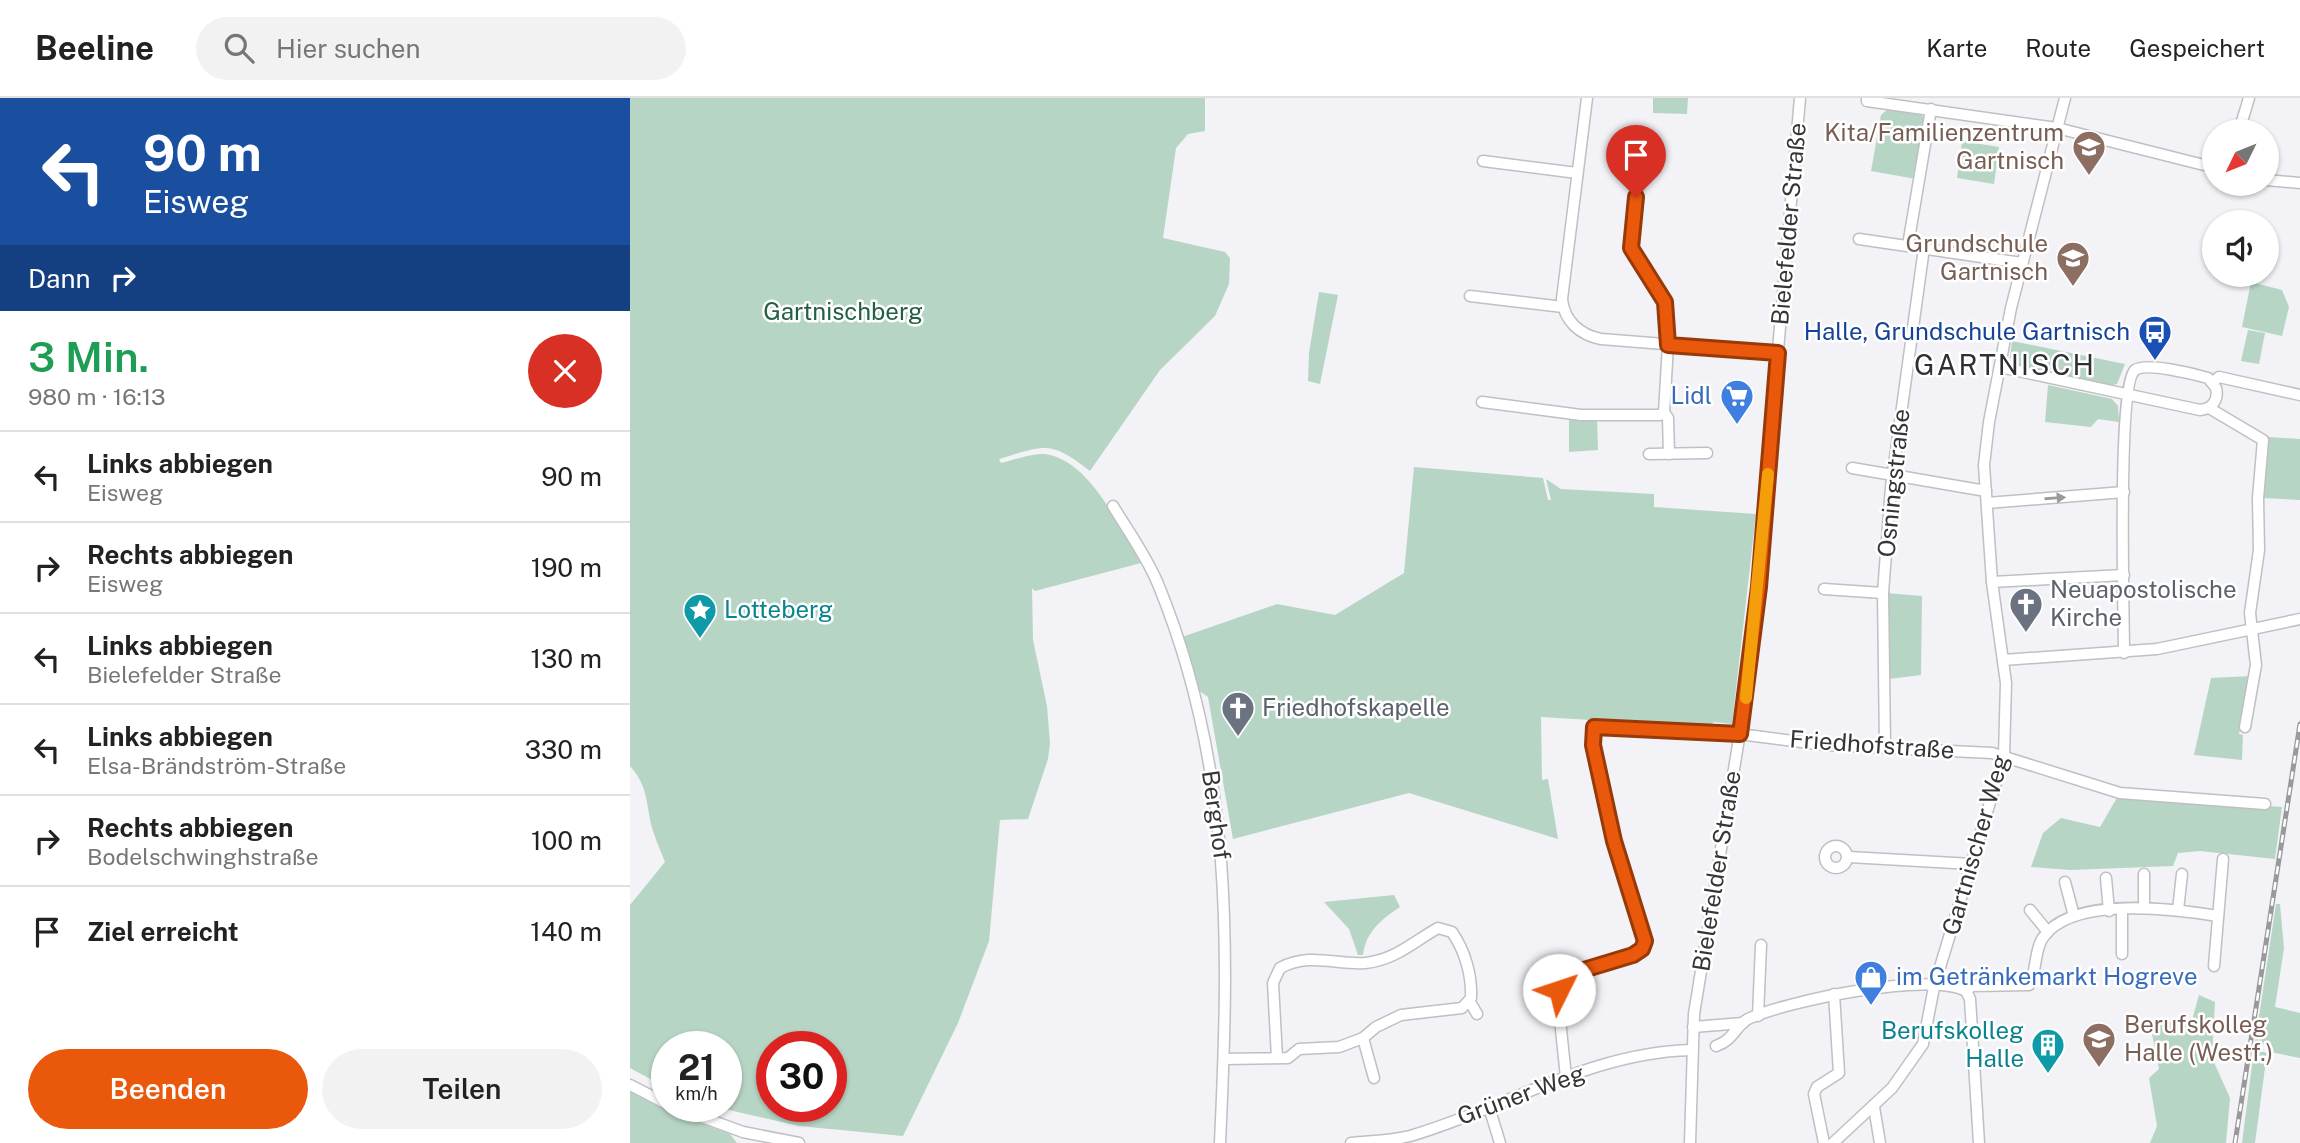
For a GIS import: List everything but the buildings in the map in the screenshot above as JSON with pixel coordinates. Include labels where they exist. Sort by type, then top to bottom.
[{"type":"street","points":[[1587,98],[1563,307],[1576,328],[1592,337],[1778,353]]},
{"type":"street","name":"Bielefelder Straße","points":[[1690,1143],[1693,1027],[1740,734],[1759,587],[1800,98]]},
{"type":"street","points":[[1867,98],[1867,101],[2057,128],[2202,164]]},
{"type":"street","name":"Gartnischer Weg","points":[[1833,1143],[1874,1107],[1909,1068],[1920,1051],[1934,987],[2004,756],[2003,660],[1992,582],[1984,465],[2000,367],[2022,263],[2065,98]]},
{"type":"street","points":[[2243,119],[2249,98]]},
{"type":"street","points":[[1908,246],[1931,109]]},
{"type":"street","points":[[1643,154],[1631,248],[1665,302],[1668,345],[1664,412],[1668,418],[1669,454]]},
{"type":"street","points":[[1483,161],[1577,173]]},
{"type":"street","points":[[2279,181],[2300,183]]},
{"type":"street","points":[[1859,239],[2022,263]]},
{"type":"street","name":"Osningstraße","points":[[1885,747],[1883,593],[1894,474],[1924,248]]},
{"type":"street","points":[[1470,296],[1563,307]]},
{"type":"street","points":[[2000,367],[2126,395],[2200,410],[2208,408],[2217,397],[2213,382],[2203,377],[2141,367],[2131,375],[2126,395],[2124,653]]},
{"type":"street","points":[[2213,382],[2219,377],[2300,395]]},
{"type":"street","points":[[1482,402],[1581,415],[1660,415],[1664,412]]},
{"type":"street","points":[[2208,408],[2263,440],[2258,498],[2259,550],[2250,613],[2256,665],[2245,727]]},
{"type":"street","points":[[1648,454],[1707,453]]},
{"type":"street","points":[[1852,468],[1976,492],[1986,491]]},
{"type":"street","points":[[1987,503],[2124,492]]},
{"type":"street","name":"Berghof","points":[[1113,506],[1157,582],[1188,674],[1210,767],[1222,841],[1226,909],[1220,1143]]},
{"type":"street","points":[[1992,582],[2124,575]]},
{"type":"street","name":"Osningstraße","points":[[1824,589],[1883,593]]},
{"type":"street","points":[[2003,660],[2124,653],[2173,647],[2300,619]]},
{"type":"street","name":"Friedhofstraße","points":[[1566,1077],[1558,1001],[1562,981],[1576,971],[1638,953],[1645,941],[1614,841],[1593,745],[1594,727],[1740,734],[1824,746],[1885,747],[2004,756],[2120,793],[2265,804]]},
{"type":"street","points":[[1849,857],[1972,864]]},
{"type":"street","points":[[2214,966],[2223,859]]},
{"type":"street","points":[[2144,874],[2144,908]]},
{"type":"street","points":[[2178,910],[2182,874]]},
{"type":"street","points":[[2106,878],[2109,911]]},
{"type":"street","points":[[2066,882],[2074,916]]},
{"type":"street","points":[[1966,991],[1972,985],[2023,988],[2031,983],[2038,947],[2048,932],[2074,916],[2144,908],[2218,916]]},
{"type":"street","points":[[2030,910],[2048,932]]},
{"type":"street","points":[[2122,910],[2122,954]]},
{"type":"street","points":[[1277,1058],[1274,978],[1280,968],[1296,961],[1318,958],[1356,963],[1378,961],[1411,947],[1438,928],[1448,929],[1456,938],[1467,963],[1470,1002],[1477,1014]]},
{"type":"street","points":[[1758,1016],[1761,945]]},
{"type":"street","points":[[1693,1027],[1743,1023],[1758,1016],[1834,994],[1917,985],[1966,991]]},
{"type":"street","points":[[1966,991],[1970,999],[1979,1143]]},
{"type":"street","points":[[1824,1143],[1814,1094],[1817,1087],[1839,1073],[1834,994]]},
{"type":"street","points":[[1224,1059],[1288,1058],[1299,1049],[1339,1047],[1363,1038],[1376,1027],[1401,1015],[1455,1009],[1470,1002]]},
{"type":"street","points":[[1716,1046],[1731,1038],[1743,1023]]},
{"type":"street","points":[[1363,1038],[1374,1078]]},
{"type":"street","name":"Grüner Weg","points":[[1351,1143],[1393,1141],[1408,1137],[1566,1077],[1662,1050],[1691,1050]]},
{"type":"street","points":[[630,1085],[651,1096]]},
{"type":"street","points":[[1489,1107],[1500,1143]]},
{"type":"street","points":[[1874,1107],[1880,1143]]},
{"type":"street","points":[[716,1122],[743,1132],[799,1143]]},
{"type":"green space","name":"Gartnischberg","points":[[630,98],[1205,98],[1205,131],[1188,134],[1176,148],[1163,238],[1225,252],[1230,258],[1229,284],[1215,316],[1160,370],[1090,471],[1066,454],[1047,448],[999,459],[1001,463],[1045,454],[1061,459],[1076,469],[1102,498],[1141,563],[1035,591],[1032,588],[1033,640],[1047,706],[1050,743],[1048,759],[1028,819],[1000,820],[989,941],[958,1023],[903,1136],[781,1122],[847,1122],[847,1031],[756,1031],[756,1116],[742,1113],[742,1031],[651,1031],[651,1079],[630,1068],[630,905],[665,862],[652,829],[643,786],[630,766]]},
{"type":"green space","points":[[1653,98],[1688,98],[1687,114],[1653,113]]},
{"type":"green space","points":[[1888,109],[1919,112],[1925,120],[1916,179],[1871,171],[1881,115]]},
{"type":"green space","points":[[1962,141],[1999,147],[1994,184],[1957,178]]},
{"type":"green space","points":[[2250,287],[2282,290],[2289,307],[2282,336],[2242,327]]},
{"type":"green space","points":[[1319,292],[1338,295],[1320,384],[1308,381],[1309,353]]},
{"type":"green space","points":[[2248,330],[2265,333],[2259,364],[2241,361]]},
{"type":"green space","points":[[2012,341],[2125,364],[2117,384],[2107,386],[2056,374],[2056,371],[2019,366],[2010,358]]},
{"type":"green space","points":[[2048,385],[2112,399],[2118,406],[2119,422],[2098,419],[2091,427],[2045,422]]},
{"type":"green space","points":[[1569,419],[1597,419],[1598,450],[1569,452]]},
{"type":"green space","points":[[2269,437],[2300,439],[2300,500],[2262,498]]},
{"type":"green space","points":[[1414,467],[1543,478],[1548,500],[1551,500],[1546,479],[1561,489],[1654,494],[1654,507],[1756,514],[1732,724],[1714,722],[1708,727],[1541,717],[1542,780],[1548,779],[1558,839],[1409,793],[1233,839],[1208,697],[1198,690],[1182,637],[1277,604],[1335,615],[1404,573]]},
{"type":"green space","points":[[1886,593],[1922,596],[1921,675],[1889,679]]},
{"type":"green space","points":[[2251,676],[2239,734],[2243,735],[2242,760],[2194,755],[2211,678]]},
{"type":"green space","points":[[2118,796],[2282,807],[2275,859],[2200,851],[2178,853],[2173,866],[2070,870],[2031,867],[2043,833],[2061,818],[2100,827]]},
{"type":"green space","points":[[1394,895],[1400,907],[1371,932],[1363,955],[1358,955],[1349,929],[1324,902]]},
{"type":"green space","points":[[2276,904],[2280,904],[2284,948],[2275,1007],[2300,1013],[2300,1058],[2270,1052],[2270,1045],[2255,1043]]},
{"type":"green space","points":[[2199,995],[2215,1002],[2212,1058],[2230,1098],[2226,1143],[2150,1143],[2157,1126],[2149,1078],[2159,1069],[2150,1024],[2192,1020]]},
{"type":"green space","points":[[2254,1050],[2267,1053],[2255,1143],[2242,1143]]},
{"type":"green space","points":[[630,1092],[651,1103],[651,1122],[697,1122],[730,1134],[737,1143],[630,1143]]},
{"type":"railway","points":[[2235,1143],[2300,724]]},
{"type":"slow traffic","points":[[1746,698],[1768,474]]},
{"type":"place","name":"Kita/Familienzentrum Gartnisch","points":[[2089,177]]},
{"type":"place","name":"Grundschule Gartnisch","points":[[2073,288]]},
{"type":"place","name":"Halle, Grundschule Gartnisch","points":[[2155,362]]},
{"type":"place","name":"Lidl","points":[[1737,426]]},
{"type":"place","name":"Neuapostolische Kirche","points":[[2026,634]]},
{"type":"place","name":"Lotteberg","points":[[700,640]]},
{"type":"place","name":"Friedhofskapelle","points":[[1238,738]]},
{"type":"place","name":"im Getränkemarkt Hogreve","points":[[1871,1007]]},
{"type":"place","name":"Berufskolleg Halle (Westf.)","points":[[2099,1069]]},
{"type":"place","name":"Berufskolleg Halle","points":[[2048,1075]]},
{"type":"district","name":"GARTNISCH","points":[[2005,365]]},
{"type":"route","points":[[1559,990],[1567,975],[1638,953],[1645,941],[1614,841],[1593,745],[1594,727],[1740,734],[1759,587],[1778,353],[1668,345],[1665,302],[1631,248],[1636,197]]}]
